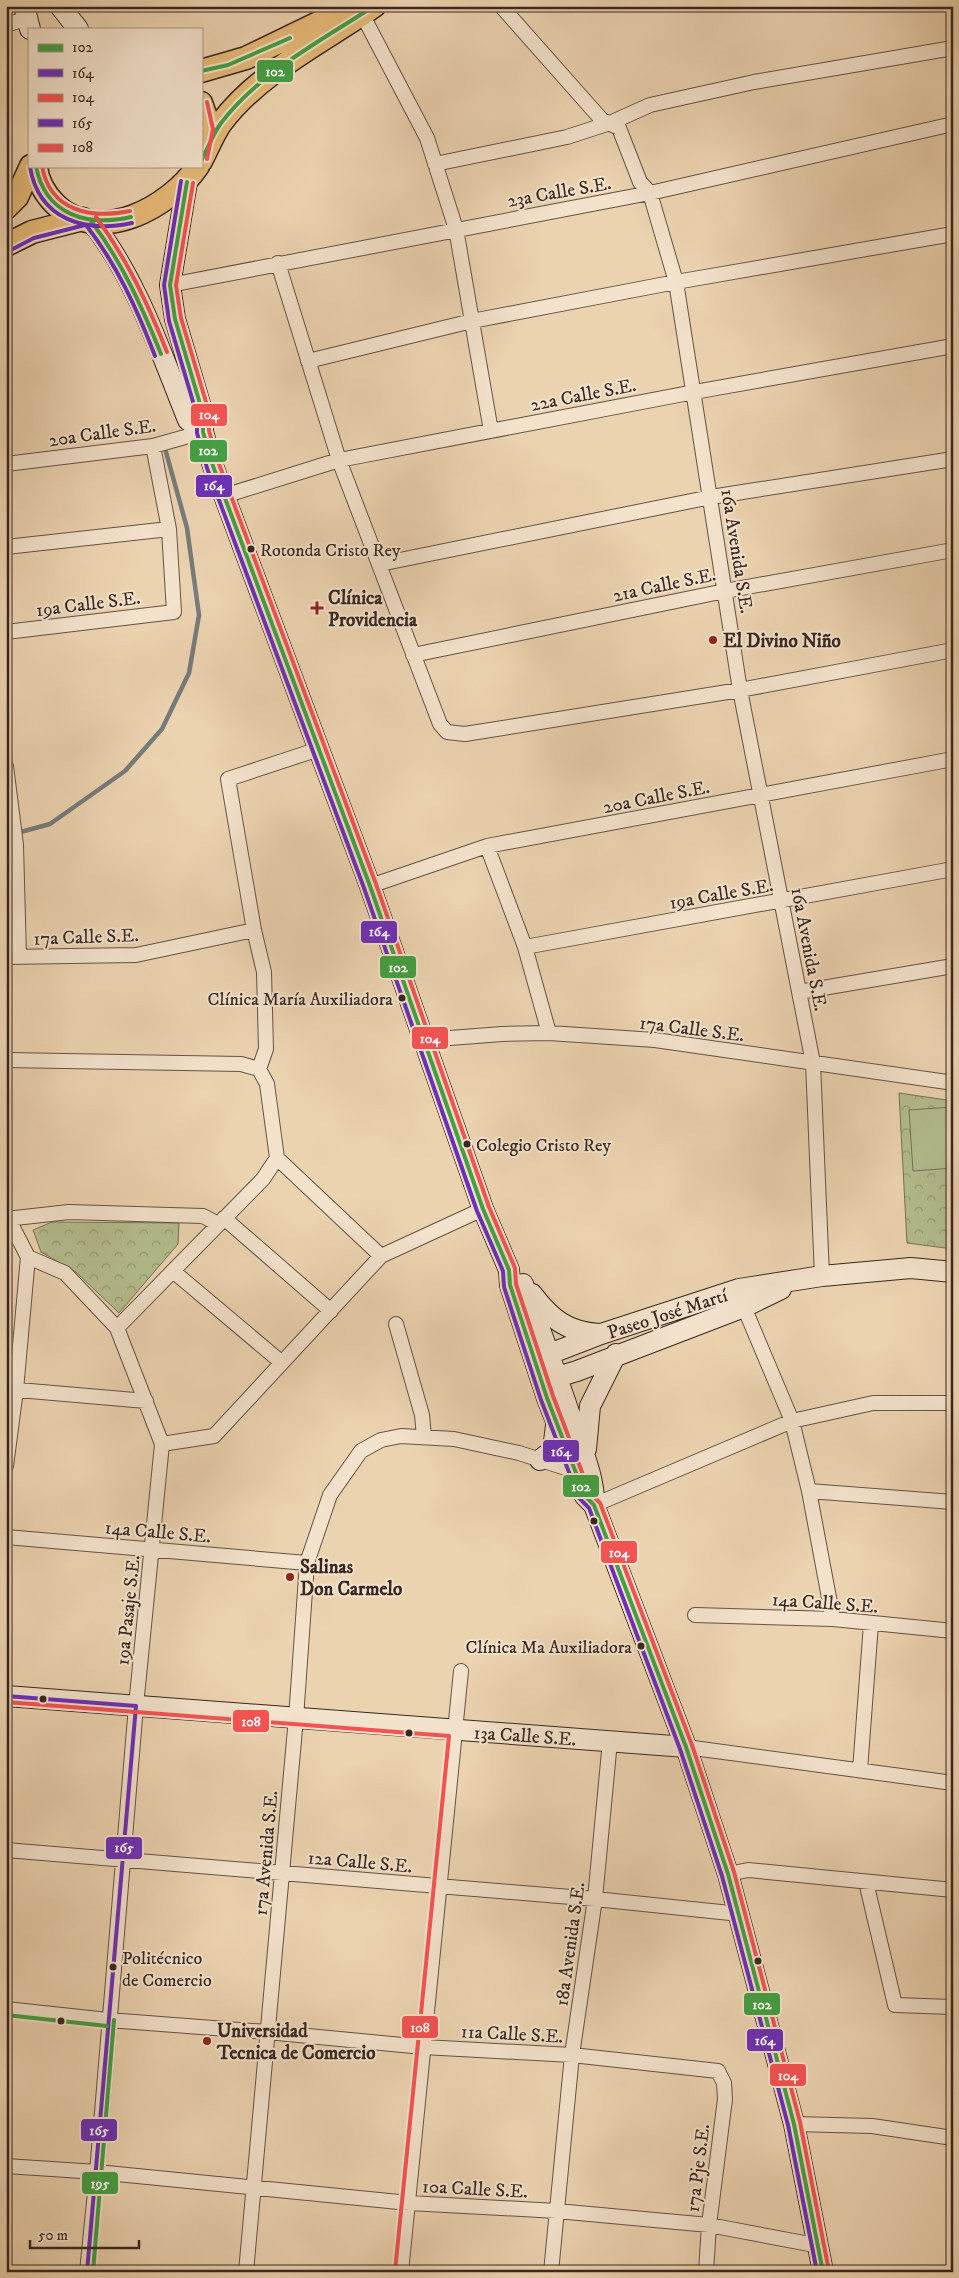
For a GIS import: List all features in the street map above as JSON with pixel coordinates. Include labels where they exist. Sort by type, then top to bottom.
[{"type":"main road","points":[[62,7],[77,28]]},
{"type":"main road","points":[[202,72],[246,58],[363,9]]},
{"type":"main road","points":[[202,157],[220,124],[249,94],[363,9]]},
{"type":"main road","points":[[202,106],[207,129],[202,154]]},
{"type":"main road","points":[[6,208],[17,197],[30,168]]},
{"type":"main road","points":[[36,168],[39,179],[49,198],[62,209],[87,220],[116,254],[140,301],[188,420],[203,432]]},
{"type":"main road","points":[[6,245],[32,232],[87,220],[116,220],[146,212],[164,202],[193,174]]},
{"type":"main road","points":[[193,174],[170,285],[175,319],[203,414],[203,432],[224,496],[370,886],[483,1209],[515,1275],[580,1465]]},
{"type":"main road","name":"Paseo José Martí","points":[[543,1357],[601,1334],[739,1290],[822,1276],[912,1268],[953,1272]]},
{"type":"main road","points":[[515,1275],[542,1308],[566,1328],[601,1334]]},
{"type":"main road","name":"Paseo José Martí","points":[[550,1379],[744,1307],[802,1279]]},
{"type":"main road","points":[[580,1465],[590,1406],[616,1354]]},
{"type":"main road","points":[[540,1460],[553,1450],[556,1441],[556,1420],[550,1379]]},
{"type":"main road","points":[[556,1420],[594,1494],[594,1505],[686,1746],[728,1874],[794,2124],[820,2246],[823,2272]]},
{"type":"main road","name":"13a Calle S.E.","points":[[6,1696],[686,1746]]},
{"type":"street","name":"16a Avenida S.E.","points":[[501,6],[602,120],[619,128],[640,182],[650,193],[676,282],[740,690],[813,1063],[822,1276]]},
{"type":"street","points":[[363,9],[427,138],[456,228],[491,431]]},
{"type":"street","points":[[6,24],[28,18]]},
{"type":"street","points":[[435,164],[567,137],[610,123],[650,105],[754,82],[953,48]]},
{"type":"street","name":"23a Calle S.E.","points":[[170,285],[456,228],[650,193],[953,124]]},
{"type":"street","points":[[308,361],[472,321],[676,282],[953,234]]},
{"type":"street","points":[[278,263],[340,460],[440,724],[447,732],[465,734],[740,690],[953,650]]},
{"type":"street","name":"22a Calle S.E.","points":[[224,496],[340,460],[694,392],[953,346]]},
{"type":"street","name":"20a Calle S.E.","points":[[6,464],[153,446],[203,432]]},
{"type":"street","points":[[6,547],[169,529],[153,446]]},
{"type":"street","points":[[380,564],[711,497],[953,459]]},
{"type":"street","name":"19a Calle S.E.","points":[[6,632],[174,612],[169,529]]},
{"type":"street","name":"21a Calle S.E.","points":[[413,655],[725,591],[953,550]]},
{"type":"street","points":[[258,1069],[266,1049],[264,972],[254,930],[228,779],[319,749]]},
{"type":"street","name":"20a Calle S.E.","points":[[370,886],[487,846],[953,759]]},
{"type":"street","points":[[6,766],[16,845],[12,957]]},
{"type":"street","points":[[487,846],[525,948],[549,1033]]},
{"type":"street","name":"19a Calle S.E.","points":[[525,948],[953,869]]},
{"type":"street","name":"17a Calle S.E.","points":[[12,957],[136,955],[254,930]]},
{"type":"street","points":[[799,992],[953,966]]},
{"type":"street","name":"17a Calle S.E.","points":[[424,1040],[502,1034],[549,1033],[655,1040],[947,1082],[953,1080]]},
{"type":"street","points":[[6,1060],[241,1064],[258,1069],[267,1084],[277,1158],[381,1256]]},
{"type":"street","points":[[117,1328],[263,1180],[277,1158]]},
{"type":"street","points":[[162,1444],[214,1436],[381,1256],[483,1209]]},
{"type":"street","points":[[6,1466],[11,1390],[28,1256],[8,1220],[69,1212],[202,1216],[221,1221],[331,1311]]},
{"type":"street","name":"19a Pasaje S.E.","points":[[28,1256],[65,1273],[117,1328],[162,1444],[108,2020]]},
{"type":"street","points":[[174,1272],[282,1362]]},
{"type":"street","points":[[744,1307],[792,1421],[810,1491],[833,1619]]},
{"type":"street","points":[[396,1324],[422,1415],[424,1436],[454,1439],[540,1460],[580,1465]]},
{"type":"street","points":[[11,1390],[146,1401]]},
{"type":"street","points":[[594,1505],[792,1421],[873,1403],[953,1403]]},
{"type":"street","name":"17a Avenida S.E.","points":[[246,2272],[296,1718],[307,1563],[330,1495],[361,1451],[381,1440],[402,1436],[424,1436]]},
{"type":"street","points":[[810,1491],[953,1502]]},
{"type":"street","name":"14a Calle S.E.","points":[[6,1537],[307,1563]]},
{"type":"street","name":"14a Calle S.E.","points":[[694,1615],[833,1619],[953,1631]]},
{"type":"street","points":[[860,1770],[871,1624]]},
{"type":"street","points":[[401,2272],[461,1671]]},
{"type":"street","name":"18a Avenida S.E.","points":[[551,2272],[572,2054],[596,1899],[610,1741]]},
{"type":"street","name":"13a Calle S.E.","points":[[686,1746],[953,1782]]},
{"type":"street","name":"12a Calle S.E.","points":[[6,1850],[596,1899],[740,1914]]},
{"type":"street","points":[[728,1874],[748,1870],[953,1890]]},
{"type":"street","points":[[866,1882],[895,2005],[953,2007]]},
{"type":"street","name":"11a Calle S.E.","points":[[6,2009],[108,2020],[267,2032],[423,2047],[572,2054],[718,2071]]},
{"type":"street","points":[[87,2272],[97,2172],[108,2020]]},
{"type":"street","name":"17a Pje S.E.","points":[[706,2272],[709,2225],[725,2099],[724,2083],[718,2071]]},
{"type":"street","points":[[794,2124],[872,2126],[953,2138]]},
{"type":"street","name":"10a Calle S.E.","points":[[6,2166],[97,2172],[409,2203],[557,2211],[709,2225],[820,2246]]},
{"type":"green space","points":[[899,1093],[953,1101],[953,1249],[907,1243]]},
{"type":"green space","points":[[953,1107],[953,1168],[913,1171],[909,1110]]},
{"type":"green space","points":[[52,1222],[179,1223],[178,1244],[119,1313],[76,1272],[41,1252],[33,1230]]},
{"type":"waterway","points":[[6,836],[50,824],[125,771],[162,729],[189,673],[199,615],[187,528],[166,452]]},
{"type":"transit line","name":"102","points":[[202,159],[221,123],[254,88],[292,59],[374,6]]},
{"type":"transit line","name":"102","points":[[202,71],[228,65],[290,38]]},
{"type":"transit line","name":"104","points":[[207,102],[213,129],[207,159]]},
{"type":"transit line","name":"164","points":[[30,168],[35,185],[43,200],[54,211],[67,219],[81,224],[98,226],[132,223]]},
{"type":"transit line","name":"102","points":[[37,168],[41,183],[48,196],[70,214],[99,220],[131,217]]},
{"type":"transit line","name":"104","points":[[43,168],[46,181],[54,193],[63,202],[74,208],[100,214],[130,211]]},
{"type":"transit line","name":"164","points":[[181,181],[164,285],[169,321],[197,415],[197,433],[207,468],[364,888],[477,1211],[503,1271],[504,1287],[541,1400],[579,1498],[589,1508],[680,1749],[722,1876],[788,2125],[817,2272]]},
{"type":"transit line","name":"102","points":[[187,182],[170,285],[175,319],[203,414],[203,432],[213,466],[370,886],[483,1209],[509,1270],[510,1285],[547,1398],[585,1496],[594,1505],[686,1747],[728,1874],[794,2124],[823,2272]]},
{"type":"transit line","name":"104","points":[[193,183],[176,285],[181,318],[209,412],[209,431],[219,464],[376,884],[489,1207],[515,1268],[516,1284],[553,1396],[590,1493],[600,1503],[692,1745],[734,1872],[800,2122],[829,2271]]},
{"type":"transit line","name":"104","points":[[96,217],[118,249],[136,282],[167,352]]},
{"type":"transit line","name":"102","points":[[91,221],[112,252],[130,285],[161,354]]},
{"type":"transit line","name":"164","points":[[9,251],[34,238],[85,225]]},
{"type":"transit line","name":"164","points":[[86,225],[117,272],[141,321],[155,356]]},
{"type":"transit line","name":"165","points":[[6,1696],[136,1706]]},
{"type":"transit line","name":"108","points":[[6,1702],[449,1736],[395,2271]]},
{"type":"transit line","name":"165","points":[[87,2272],[136,1706]]},
{"type":"transit line","name":"195","points":[[6,2015],[107,2026]]},
{"type":"transit line","name":"195","points":[[93,2272],[114,2020]]},
{"type":"place","name":"Rotonda Cristo Rey","points":[[251,549]]},
{"type":"place","name":"Clínica Providencia","points":[[317,608]]},
{"type":"place","name":"El Divino Niño","points":[[713,640]]},
{"type":"place","name":"Clínica María Auxiliadora","points":[[402,998]]},
{"type":"place","name":"Colegio Cristo Rey","points":[[467,1144]]},
{"type":"place","name":"Salinas Don Carmelo","points":[[290,1577]]},
{"type":"place","name":"Clínica Ma Auxiliadora","points":[[641,1646]]},
{"type":"place","name":"Politécnico de Comercio","points":[[113,1967]]},
{"type":"place","name":"Universidad Tecnica de Comercio","points":[[207,2041]]}]
